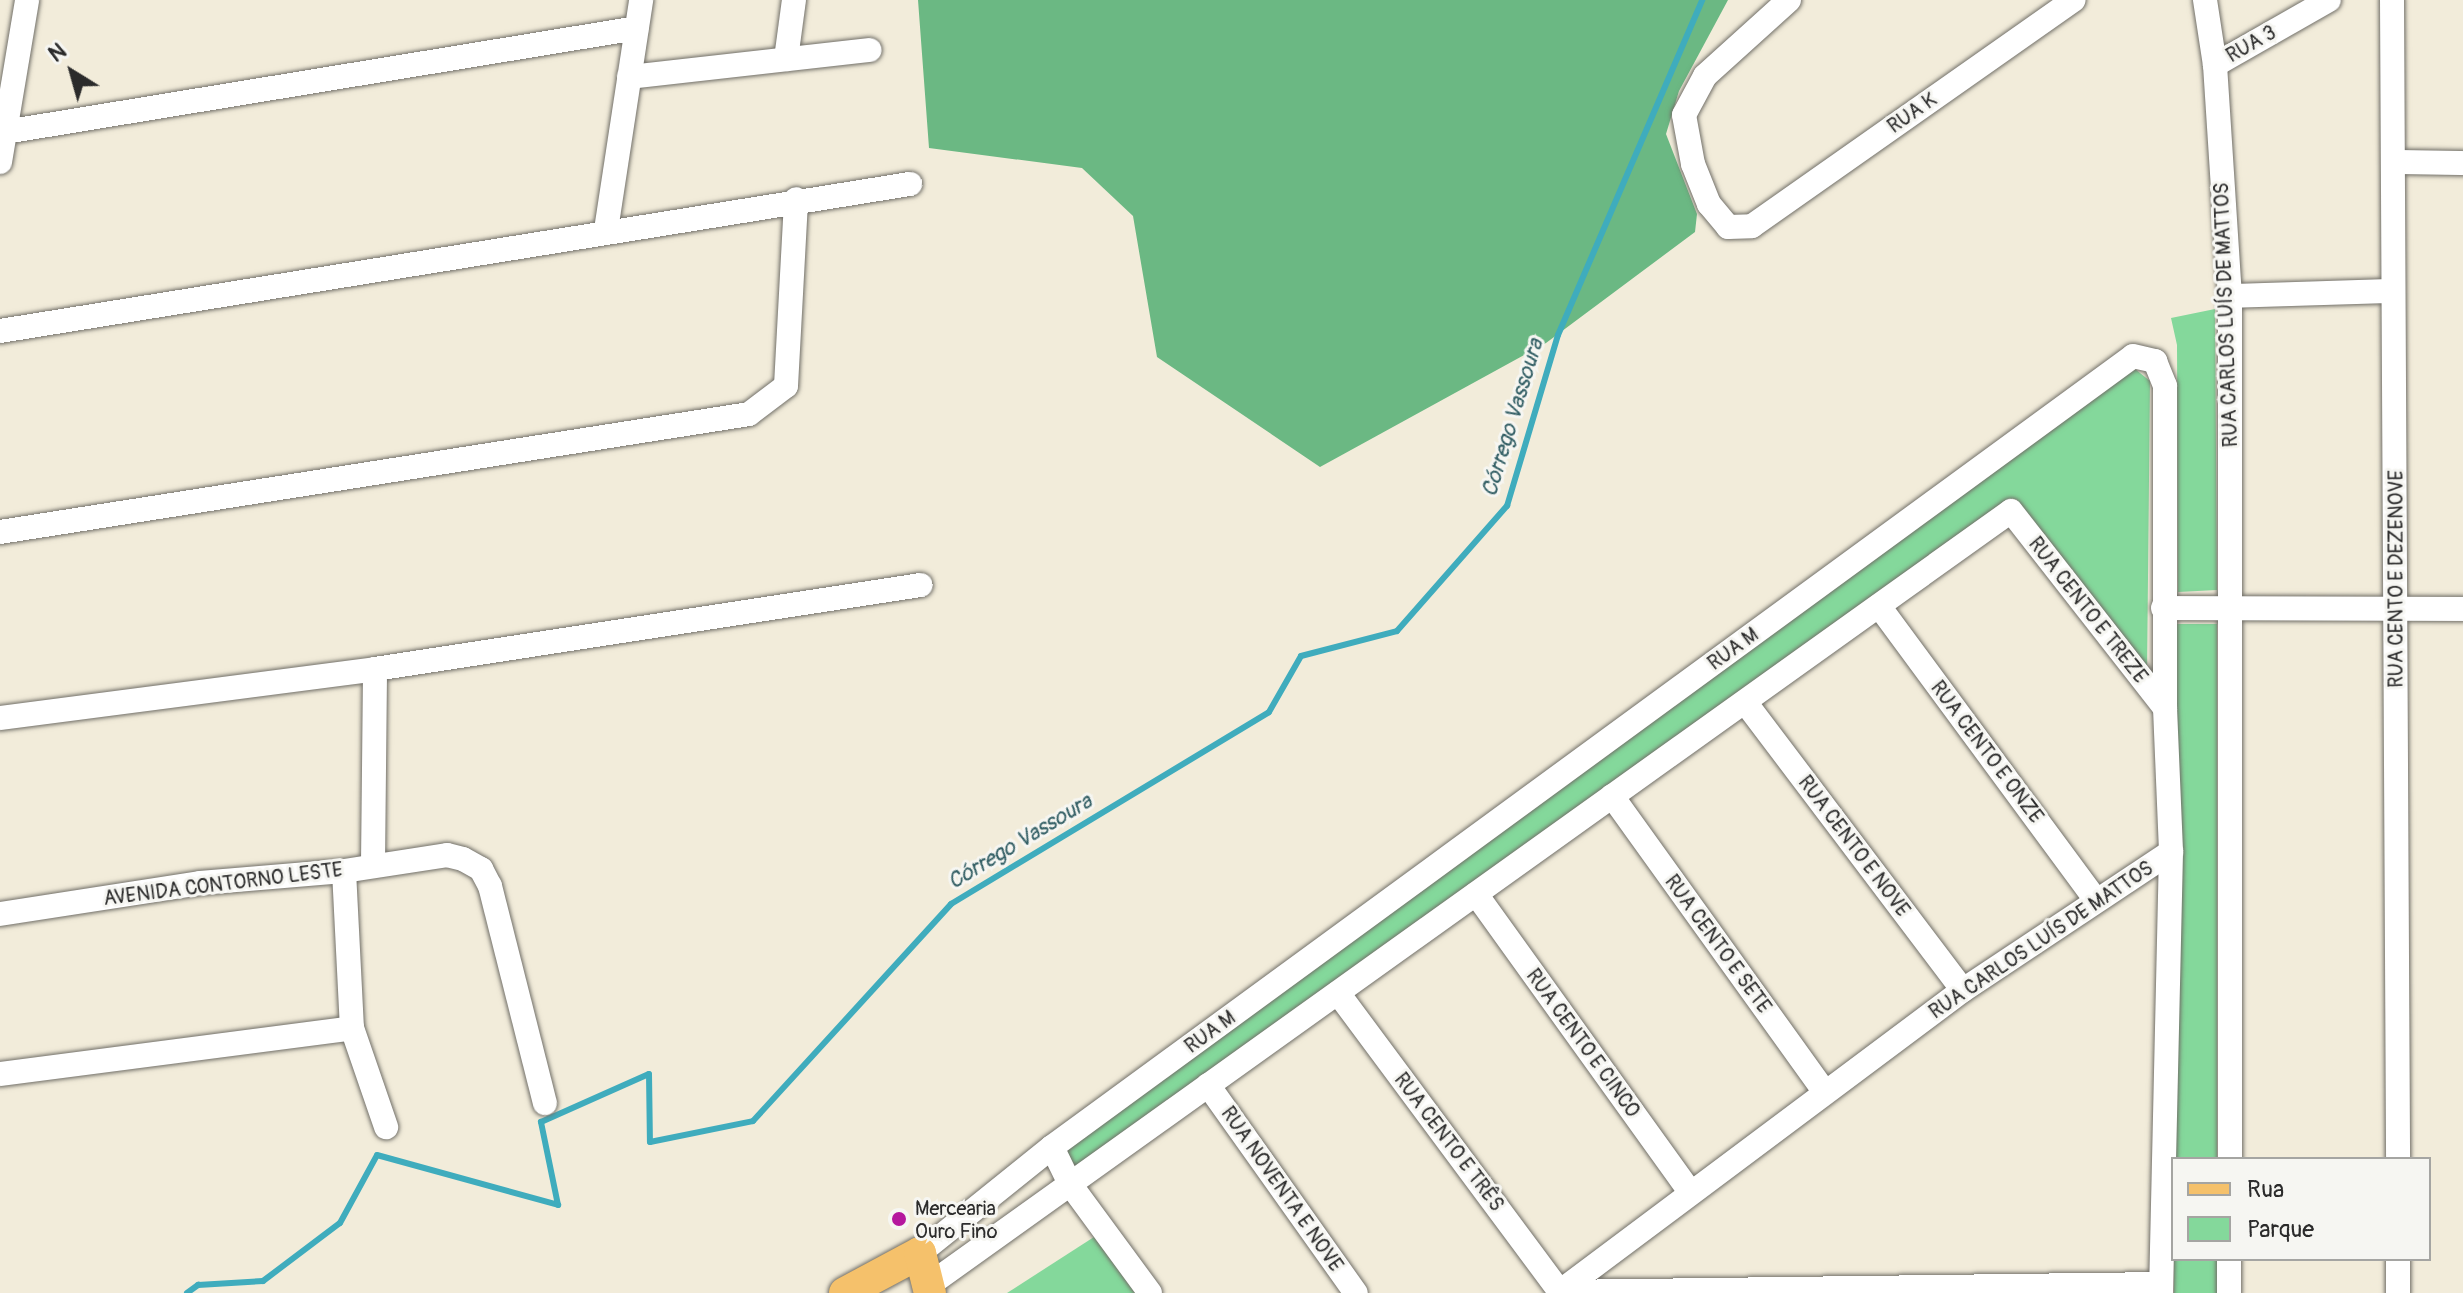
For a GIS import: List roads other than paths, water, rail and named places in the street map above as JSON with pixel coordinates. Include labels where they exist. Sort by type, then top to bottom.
[{"type":"main road","points":[[845,1293],[920,1253],[930,1289]]},
{"type":"street","points":[[0,162],[27,0]]},
{"type":"street","points":[[606,230],[641,0]]},
{"type":"street","points":[[786,59],[794,0]]},
{"type":"street","name":"RUA K","points":[[1789,0],[1705,76],[1684,115],[1693,164],[1709,204],[1728,227],[1752,226],[2073,0]]},
{"type":"street","name":"RUA CARLOS LUÍS DE MATTOS","points":[[2205,0],[2215,65],[2230,296],[2230,1157]]},
{"type":"street","name":"RUA 3","points":[[2215,65],[2329,0]]},
{"type":"street","name":"RUA CENTO E DEZENOVE","points":[[2392,0],[2396,162],[2393,291],[2398,1157]]},
{"type":"street","points":[[5,132],[637,28]]},
{"type":"street","points":[[629,77],[869,50]]},
{"type":"street","points":[[2396,162],[2463,163]]},
{"type":"street","points":[[0,331],[796,199],[910,184]]},
{"type":"street","points":[[0,532],[749,414],[786,386],[796,199]]},
{"type":"street","points":[[2230,296],[2393,291]]},
{"type":"street","name":"RUA M","points":[[920,1253],[1052,1147],[2133,356],[2155,361],[2165,386],[2163,608],[2171,852]]},
{"type":"street","name":"RUA CENTO E TREZE","points":[[1879,606],[2011,511],[2165,708]]},
{"type":"street","points":[[0,718],[375,669],[921,585]]},
{"type":"street","points":[[930,1289],[1070,1184],[1879,606]]},
{"type":"street","name":"RUA CENTO E ONZE","points":[[1879,606],[2095,899]]},
{"type":"street","points":[[2163,608],[2463,609]]},
{"type":"street","points":[[373,864],[375,669]]},
{"type":"street","name":"RUA CENTO E NOVE","points":[[1745,702],[1963,990]]},
{"type":"street","name":"RUA CENTO E SETE","points":[[1612,796],[1824,1091]]},
{"type":"street","name":"RUA CARLOS LUÍS DE MATTOS","points":[[1559,1292],[1963,990],[2095,899],[2171,852]]},
{"type":"street","name":"RUA CARLOS LUÍS DE MATTOS","points":[[2161,1288],[2171,852]]},
{"type":"street","name":"AVENIDA CONTORNO LESTE","points":[[0,914],[200,883],[344,871],[373,864],[447,855],[481,869],[490,886],[545,1103]]},
{"type":"street","points":[[344,871],[352,1028],[386,1127]]},
{"type":"street","name":"RUA CENTO E CINCO","points":[[1476,894],[1690,1192]]},
{"type":"street","name":"RUA CENTO E TRÊS","points":[[1338,993],[1559,1292]]},
{"type":"street","points":[[0,1074],[352,1028]]},
{"type":"street","name":"RUA NOVENTA E NOVE","points":[[1208,1085],[1356,1293]]},
{"type":"street","points":[[1052,1147],[1070,1184],[1150,1293]]},
{"type":"street","points":[[2229,1261],[2229,1293]]},
{"type":"street","points":[[2398,1261],[2398,1293]]},
{"type":"street","points":[[1559,1292],[2161,1288]]},
{"type":"waterway","name":"Córrego Vassoura","points":[[187,1293],[198,1285],[263,1281],[340,1223],[377,1155],[558,1205],[541,1122],[649,1074],[650,1142],[753,1121],[951,904],[1269,712],[1301,656],[1397,631],[1507,506],[1558,335],[1702,0]]},
{"type":"place","name":"Mercearia Ouro Fino","points":[[899,1219]]}]
